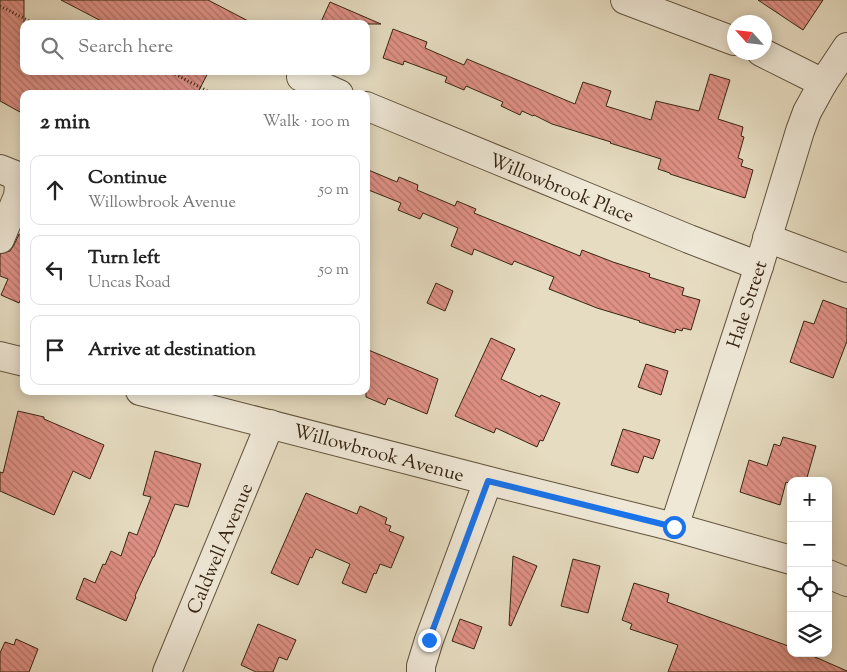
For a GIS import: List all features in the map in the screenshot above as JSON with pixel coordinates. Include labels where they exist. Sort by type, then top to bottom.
[{"type":"street","points":[[625,0],[727,38]]},
{"type":"street","name":"Hale Street","points":[[674,527],[759,266],[800,131],[807,112],[822,83],[847,47]]},
{"type":"street","points":[[772,58],[822,83]]},
{"type":"street","points":[[301,77],[330,90]]},
{"type":"street","name":"Willowbrook Place","points":[[370,108],[759,266]]},
{"type":"street","points":[[0,169],[14,175],[19,185],[18,196],[0,239]]},
{"type":"street","points":[[767,238],[847,268]]},
{"type":"street","points":[[0,356],[20,361]]},
{"type":"street","name":"Willowbrook Avenue","points":[[156,395],[674,527],[787,559]]},
{"type":"street","name":"Caldwell Avenue","points":[[167,672],[270,424]]},
{"type":"street","points":[[421,672],[429,640],[488,481]]},
{"type":"street","points":[[832,576],[847,582]]},
{"type":"path","points":[[0,6],[27,20]]},
{"type":"path","points":[[177,75],[205,90]]},
{"type":"building","points":[[0,0],[24,0],[24,20],[20,20],[20,75],[207,75],[199,90],[20,90],[20,112],[0,101]]},
{"type":"building","points":[[61,0],[208,0],[246,20],[99,20]]},
{"type":"building","points":[[758,0],[823,0],[803,30]]},
{"type":"building","points":[[330,2],[381,24],[370,24],[370,20],[322,20]]},
{"type":"building","points":[[393,29],[427,42],[425,48],[464,65],[467,59],[575,104],[583,82],[611,91],[606,106],[651,120],[656,101],[699,111],[710,74],[730,80],[718,119],[743,127],[741,136],[744,137],[738,158],[743,160],[741,166],[753,170],[745,198],[658,169],[661,159],[552,124],[522,111],[520,115],[501,106],[503,102],[466,86],[464,90],[445,82],[447,77],[404,61],[403,65],[383,58]]},
{"type":"building","points":[[370,171],[397,182],[399,177],[418,185],[417,190],[455,206],[457,201],[476,209],[474,213],[580,256],[582,250],[650,274],[649,277],[684,288],[682,295],[700,300],[691,330],[683,328],[682,331],[676,329],[675,333],[597,308],[549,289],[554,277],[514,261],[512,265],[474,249],[472,255],[451,246],[458,228],[423,213],[420,219],[398,210],[401,203],[370,191]]},
{"type":"building","points":[[20,234],[19,303],[1,295],[8,279],[0,276],[0,254],[10,251]]},
{"type":"building","points":[[436,283],[453,291],[445,311],[427,303]]},
{"type":"building","points":[[823,300],[847,309],[847,341],[833,378],[790,362],[804,321],[814,324]]},
{"type":"building","points":[[491,338],[515,349],[501,379],[540,397],[541,395],[560,403],[543,441],[540,440],[537,447],[496,428],[494,433],[455,416]]},
{"type":"building","points":[[370,351],[438,379],[427,414],[388,398],[385,405],[366,397],[366,395],[370,395]]},
{"type":"building","points":[[646,364],[668,371],[661,395],[638,387]]},
{"type":"building","points":[[18,411],[44,417],[44,419],[104,445],[90,479],[73,471],[54,515],[0,491],[0,472],[3,473]]},
{"type":"building","points":[[623,429],[660,440],[653,459],[644,456],[638,473],[611,465]]},
{"type":"building","points":[[783,437],[816,446],[807,477],[787,477],[780,505],[740,492],[749,460],[767,466],[774,444],[780,446]]},
{"type":"building","points":[[155,451],[201,464],[188,507],[175,504],[126,621],[76,599],[84,578],[95,583],[111,551],[121,556],[129,532],[137,535],[151,497],[143,495]]},
{"type":"building","points":[[306,493],[357,514],[360,506],[387,518],[385,524],[391,526],[389,531],[404,537],[391,568],[380,564],[366,593],[342,583],[350,564],[316,549],[312,558],[310,557],[298,585],[271,573]]},
{"type":"building","points":[[513,556],[537,566],[511,626],[509,625]]},
{"type":"building","points":[[573,559],[600,566],[588,613],[561,606]]},
{"type":"building","points":[[634,583],[669,594],[667,602],[787,646],[787,657],[815,657],[847,672],[668,672],[678,645],[630,629],[632,624],[622,620]]},
{"type":"building","points":[[460,619],[482,627],[474,649],[452,641]]},
{"type":"building","points":[[258,624],[296,640],[287,660],[279,657],[273,672],[256,672],[241,665]]},
{"type":"building","points":[[16,639],[38,649],[29,672],[0,672],[0,653],[5,642],[14,645]]},
{"type":"route","points":[[429,640],[488,481],[674,527]]}]
